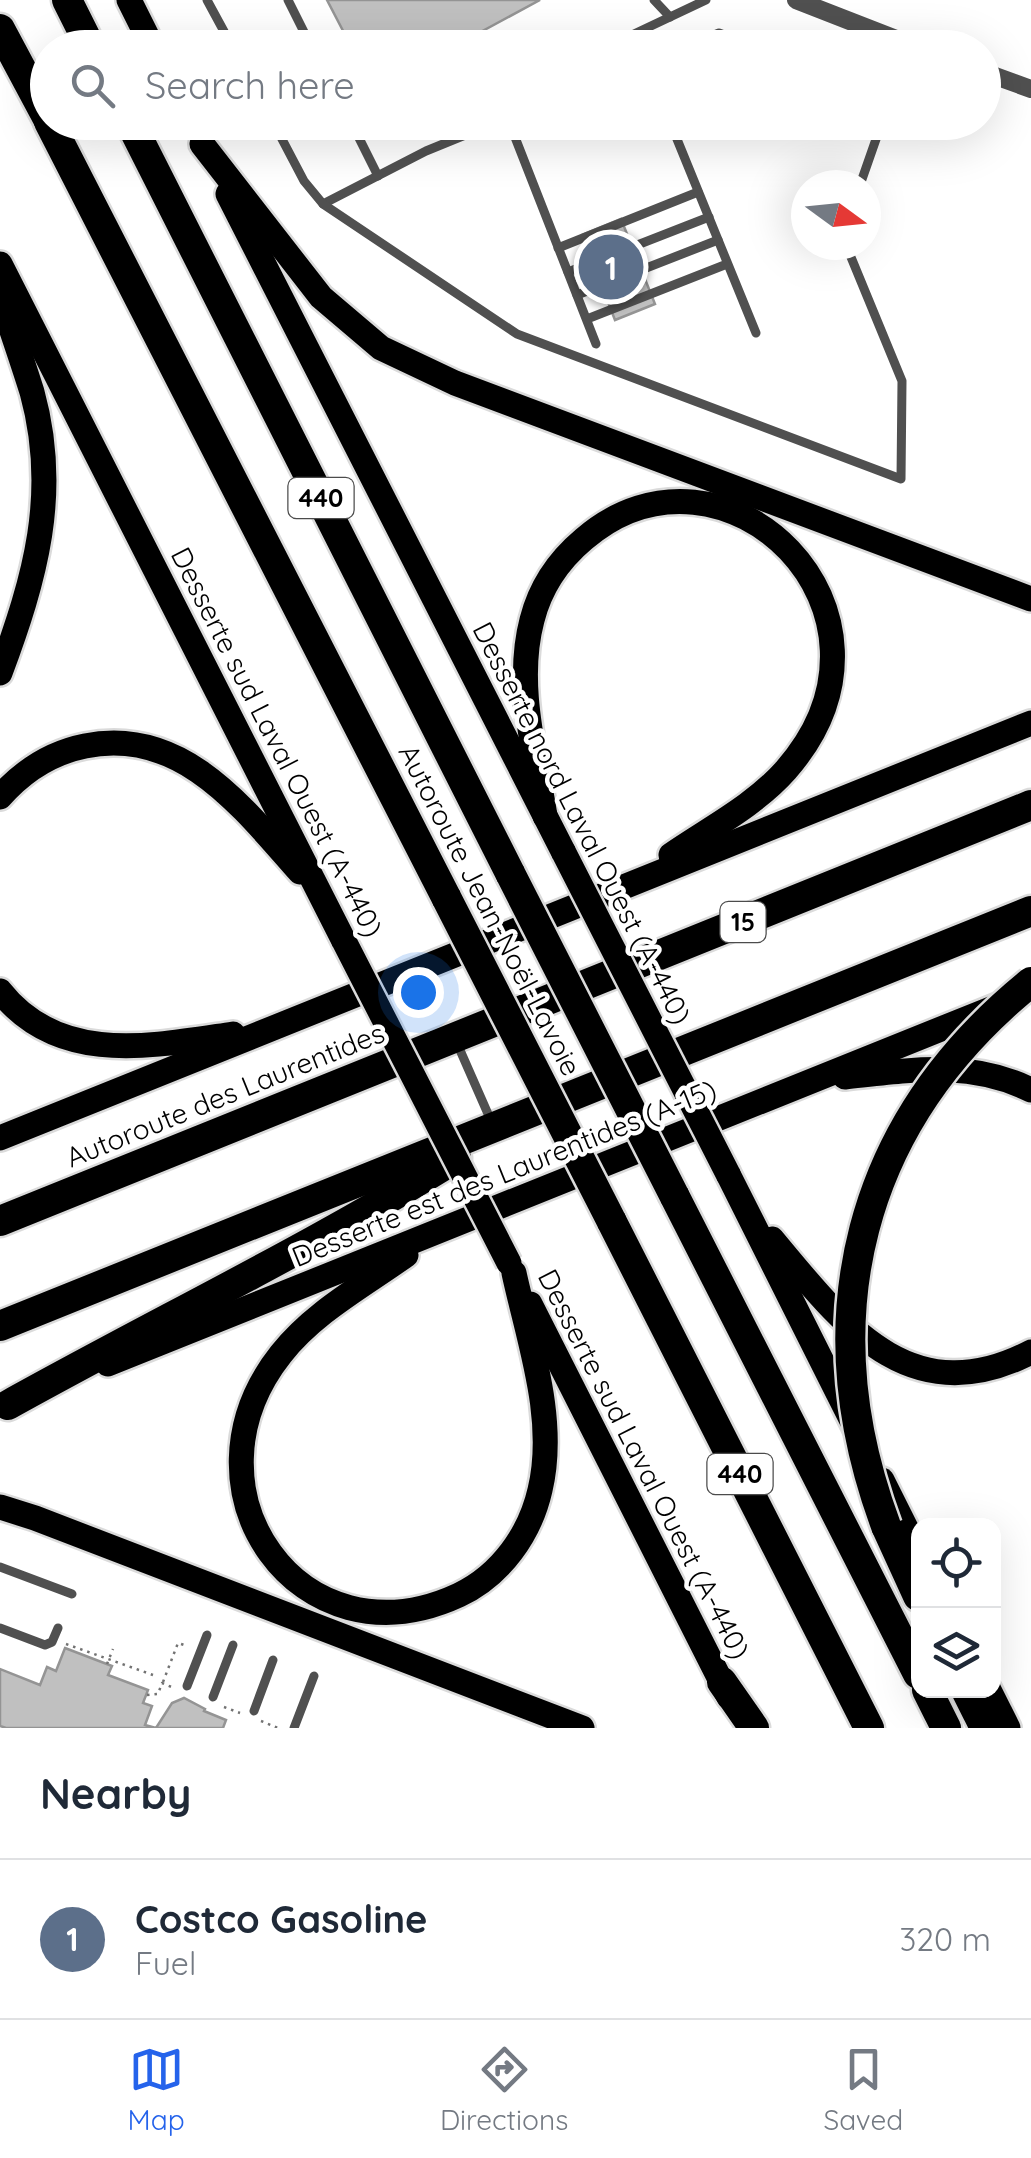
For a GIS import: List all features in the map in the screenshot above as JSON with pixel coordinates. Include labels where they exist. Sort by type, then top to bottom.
[{"type":"highway","points":[[67,0],[83,30]]},
{"type":"highway","name":"Autoroute Jean-Noël-Lavoie","points":[[0,28],[30,86]]},
{"type":"highway","name":"Autoroute Jean-Noël-Lavoie","points":[[58,140],[869,1728]]},
{"type":"highway","name":"Autoroute Jean-Noël-Lavoie","points":[[139,140],[911,1660]]},
{"type":"highway","name":"Autoroute des Laurentides","points":[[0,1220],[1031,805]]},
{"type":"highway","points":[[0,1326],[1031,911]]},
{"type":"highway","points":[[911,1581],[886,1526],[860,1446],[852,1398],[850,1313],[863,1236],[888,1162],[927,1094],[956,1052],[1031,982]]},
{"type":"highway","points":[[4,1406],[367,1214],[504,1125]]},
{"type":"highway","points":[[722,1682],[754,1728]]},
{"type":"highway","points":[[931,1698],[946,1728]]},
{"type":"highway","points":[[970,1698],[985,1728]]},
{"type":"main road","points":[[129,0],[144,30]]},
{"type":"main road","name":"Desserte nord Laval Ouest (A-440)","points":[[201,140],[911,1538]]},
{"type":"main road","points":[[202,140],[321,298],[364,336],[399,358],[455,383],[1031,599]]},
{"type":"main road","name":"Desserte sud Laval Ouest (A-440)","points":[[0,264],[744,1728]]},
{"type":"main road","points":[[0,296],[32,394],[44,476],[36,568],[0,673]]},
{"type":"main road","points":[[545,816],[526,692],[526,656],[536,608],[567,554],[603,524],[661,505],[716,508],[742,516],[769,532],[802,564],[826,608],[833,662],[821,715],[798,755],[765,791],[630,884]]},
{"type":"main road","points":[[0,1138],[1031,723]]},
{"type":"main road","points":[[0,797],[29,770],[72,749],[126,743],[162,751],[208,776],[237,802],[320,895]]},
{"type":"main road","points":[[0,991],[45,1028],[106,1047],[140,1047],[273,1028]]},
{"type":"main road","name":"Desserte est des Laurentides (A-15)","points":[[4,1406],[1031,993]]},
{"type":"main road","points":[[816,1080],[944,1067],[991,1074],[1031,1090]]},
{"type":"main road","points":[[744,1206],[846,1325],[895,1359],[926,1370],[958,1373],[993,1368],[1031,1352]]},
{"type":"main road","points":[[434,1235],[302,1331],[274,1363],[249,1412],[240,1455],[240,1479],[248,1514],[280,1563],[318,1594],[343,1605],[376,1612],[432,1606],[482,1581],[528,1524],[540,1490],[545,1434],[541,1399],[511,1268]]},
{"type":"main road","points":[[0,1508],[36,1518],[582,1728]]},
{"type":"main road","points":[[993,1698],[1008,1728]]},
{"type":"street","points":[[796,0],[872,30]]},
{"type":"street","points":[[1001,79],[1031,90]]},
{"type":"lane","points":[[207,0],[223,30]]},
{"type":"lane","points":[[288,0],[303,30]]},
{"type":"lane","points":[[654,0],[670,17]]},
{"type":"lane","points":[[642,30],[706,0]]},
{"type":"lane","points":[[282,140],[304,181],[323,204],[517,334],[901,479],[902,380],[852,260]]},
{"type":"lane","points":[[360,140],[378,176]]},
{"type":"lane","points":[[323,204],[453,140]]},
{"type":"lane","points":[[516,140],[596,344]]},
{"type":"lane","points":[[677,140],[756,333]]},
{"type":"lane","points":[[865,170],[876,140]]},
{"type":"lane","points":[[558,248],[698,192]]},
{"type":"lane","points":[[568,272],[708,217]]},
{"type":"lane","points":[[577,295],[718,240]]},
{"type":"lane","points":[[586,319],[728,264]]},
{"type":"lane","points":[[455,1038],[504,1125]]},
{"type":"lane","points":[[0,1568],[72,1594]]},
{"type":"lane","points":[[0,1628],[44,1645],[52,1642],[58,1628]]},
{"type":"lane","points":[[187,1686],[207,1635]]},
{"type":"lane","points":[[213,1697],[233,1645]]},
{"type":"lane","points":[[251,1714],[274,1660]]},
{"type":"lane","points":[[294,1728],[314,1676]]},
{"type":"path","points":[[60,1642],[154,1675]]},
{"type":"path","points":[[162,1683],[178,1643]]},
{"type":"path","points":[[107,1664],[113,1649]]},
{"type":"path","points":[[139,1670],[142,1661]]},
{"type":"path","points":[[251,1714],[278,1728]]},
{"type":"building","points":[[327,0],[540,0],[484,30],[343,30]]},
{"type":"building","points":[[621,219],[655,304],[615,320],[582,235]]},
{"type":"building","points":[[65,1648],[112,1666],[108,1675],[148,1690],[143,1703],[152,1706],[145,1725],[156,1728],[0,1726],[0,1669],[40,1685],[47,1667],[56,1671]]},
{"type":"building","points":[[184,1698],[226,1720],[223,1728],[156,1728],[172,1703]]},
{"type":"place","name":"Costco Gasoline","points":[[611,267]]}]
